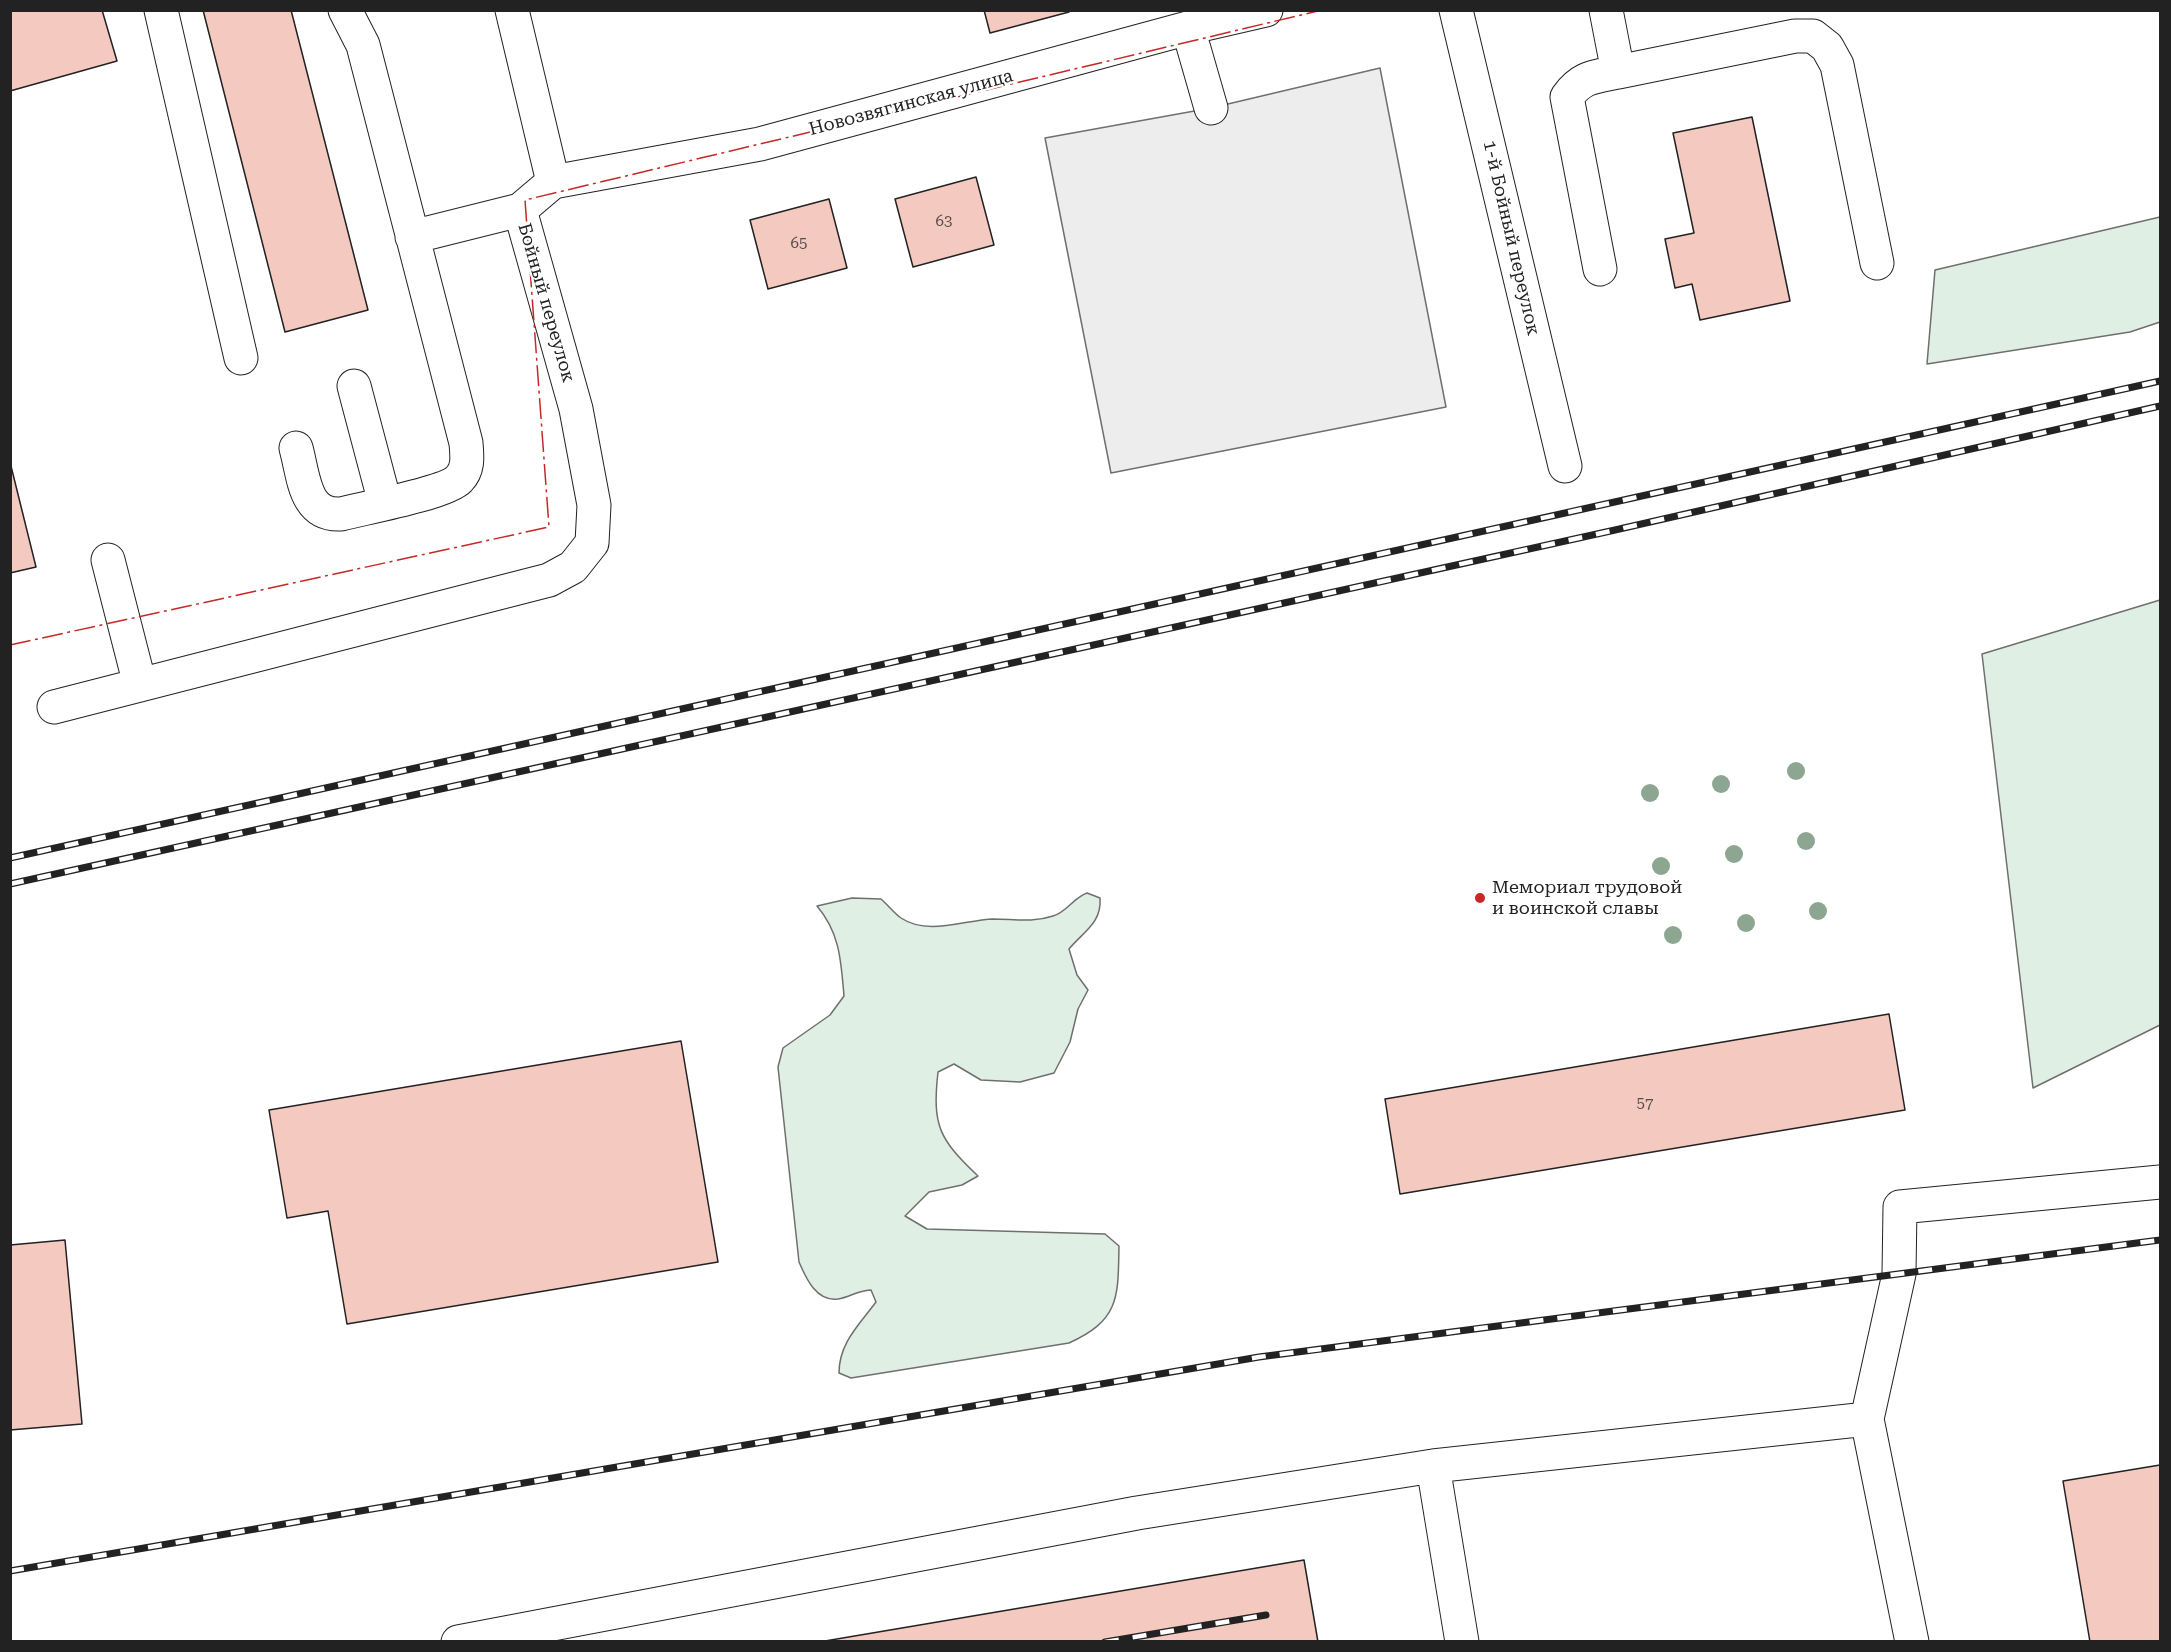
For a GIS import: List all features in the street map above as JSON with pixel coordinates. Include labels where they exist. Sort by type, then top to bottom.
[{"type":"street","points":[[161,10],[241,358]]},
{"type":"street","points":[[296,448],[307,492],[315,508],[327,515],[341,514],[443,488],[459,479],[468,464],[466,443],[363,45],[345,10]]},
{"type":"street","points":[[512,10],[553,182]]},
{"type":"street","name":"Новозвягинская улица","points":[[553,182],[760,144],[1188,28],[1266,10]]},
{"type":"street","name":"1-й Бойный переулок","points":[[1456,10],[1565,466]]},
{"type":"street","points":[[1606,10],[1618,72]]},
{"type":"street","points":[[1188,28],[1211,108]]},
{"type":"street","points":[[1600,269],[1567,97],[1576,84],[1618,72],[1796,36],[1813,36],[1827,47],[1837,65],[1877,263]]},
{"type":"street","name":"Бойный переулок","points":[[54,707],[549,580],[573,567],[592,543],[594,505],[576,409],[520,210],[553,182]]},
{"type":"street","points":[[412,237],[520,210]]},
{"type":"street","points":[[354,386],[385,502]]},
{"type":"street","points":[[108,560],[140,685]]},
{"type":"street","points":[[1912,1641],[1867,1419],[1899,1274],[1900,1207],[2160,1182]]},
{"type":"street","points":[[458,1641],[1137,1513],[1433,1466],[1867,1419]]},
{"type":"street","points":[[1433,1466],[1461,1641]]},
{"type":"green space","points":[[2160,217],[2160,322],[2130,332],[1927,364],[1935,270]]},
{"type":"green space","points":[[2160,600],[2160,1025],[2033,1088],[1982,654]]},
{"type":"green space","points":[[1087,893],[1100,898],[1098,914],[1091,926],[1069,949],[1077,975],[1088,990],[1078,1009],[1070,1042],[1054,1073],[1020,1082],[981,1080],[954,1064],[938,1072],[936,1106],[941,1130],[954,1152],[978,1176],[962,1185],[929,1192],[905,1216],[927,1229],[1105,1234],[1119,1246],[1118,1279],[1113,1305],[1098,1325],[1069,1343],[851,1378],[839,1373],[842,1352],[846,1343],[876,1302],[871,1290],[838,1299],[824,1297],[813,1288],[799,1262],[778,1067],[783,1048],[830,1015],[844,996],[835,937],[825,916],[817,906],[852,898],[881,899],[901,918],[912,923],[923,926],[946,926],[993,919],[1045,918],[1058,914]]},
{"type":"shaded area","points":[[1380,68],[1446,407],[1111,473],[1045,138],[1211,108]]},
{"type":"building","points":[[10,10],[102,10],[117,61],[10,91]]},
{"type":"building","points":[[203,10],[291,10],[368,310],[285,332]]},
{"type":"building","points":[[984,10],[1068,10],[1069,12],[990,33]]},
{"type":"building","points":[[1752,117],[1790,301],[1700,320],[1692,284],[1675,288],[1665,239],[1694,233],[1673,133]]},
{"type":"building","points":[[976,177],[994,245],[913,267],[895,199]]},
{"type":"building","points":[[829,199],[847,268],[768,289],[750,220]]},
{"type":"building","points":[[10,462],[36,567],[10,573]]},
{"type":"building","points":[[1889,1014],[1905,1110],[1400,1194],[1385,1099]]},
{"type":"building","points":[[681,1041],[718,1262],[347,1324],[328,1211],[287,1218],[269,1110]]},
{"type":"building","points":[[65,1240],[82,1424],[10,1430],[10,1245]]},
{"type":"building","points":[[2160,1465],[2160,1642],[2090,1642],[2063,1481]]},
{"type":"building","points":[[1304,1560],[1318,1642],[825,1641]]},
{"type":"railway","points":[[10,858],[2160,381]]},
{"type":"railway","points":[[10,884],[1615,530],[2160,406]]},
{"type":"railway","points":[[10,1571],[1259,1357],[2160,1240]]},
{"type":"railway","points":[[1105,1642],[1266,1615]]},
{"type":"power","points":[[10,645],[549,527],[525,200],[1322,10]]},
{"type":"place","name":"Мемориал трудовой и воинской славы","points":[[1480,898]]}]
